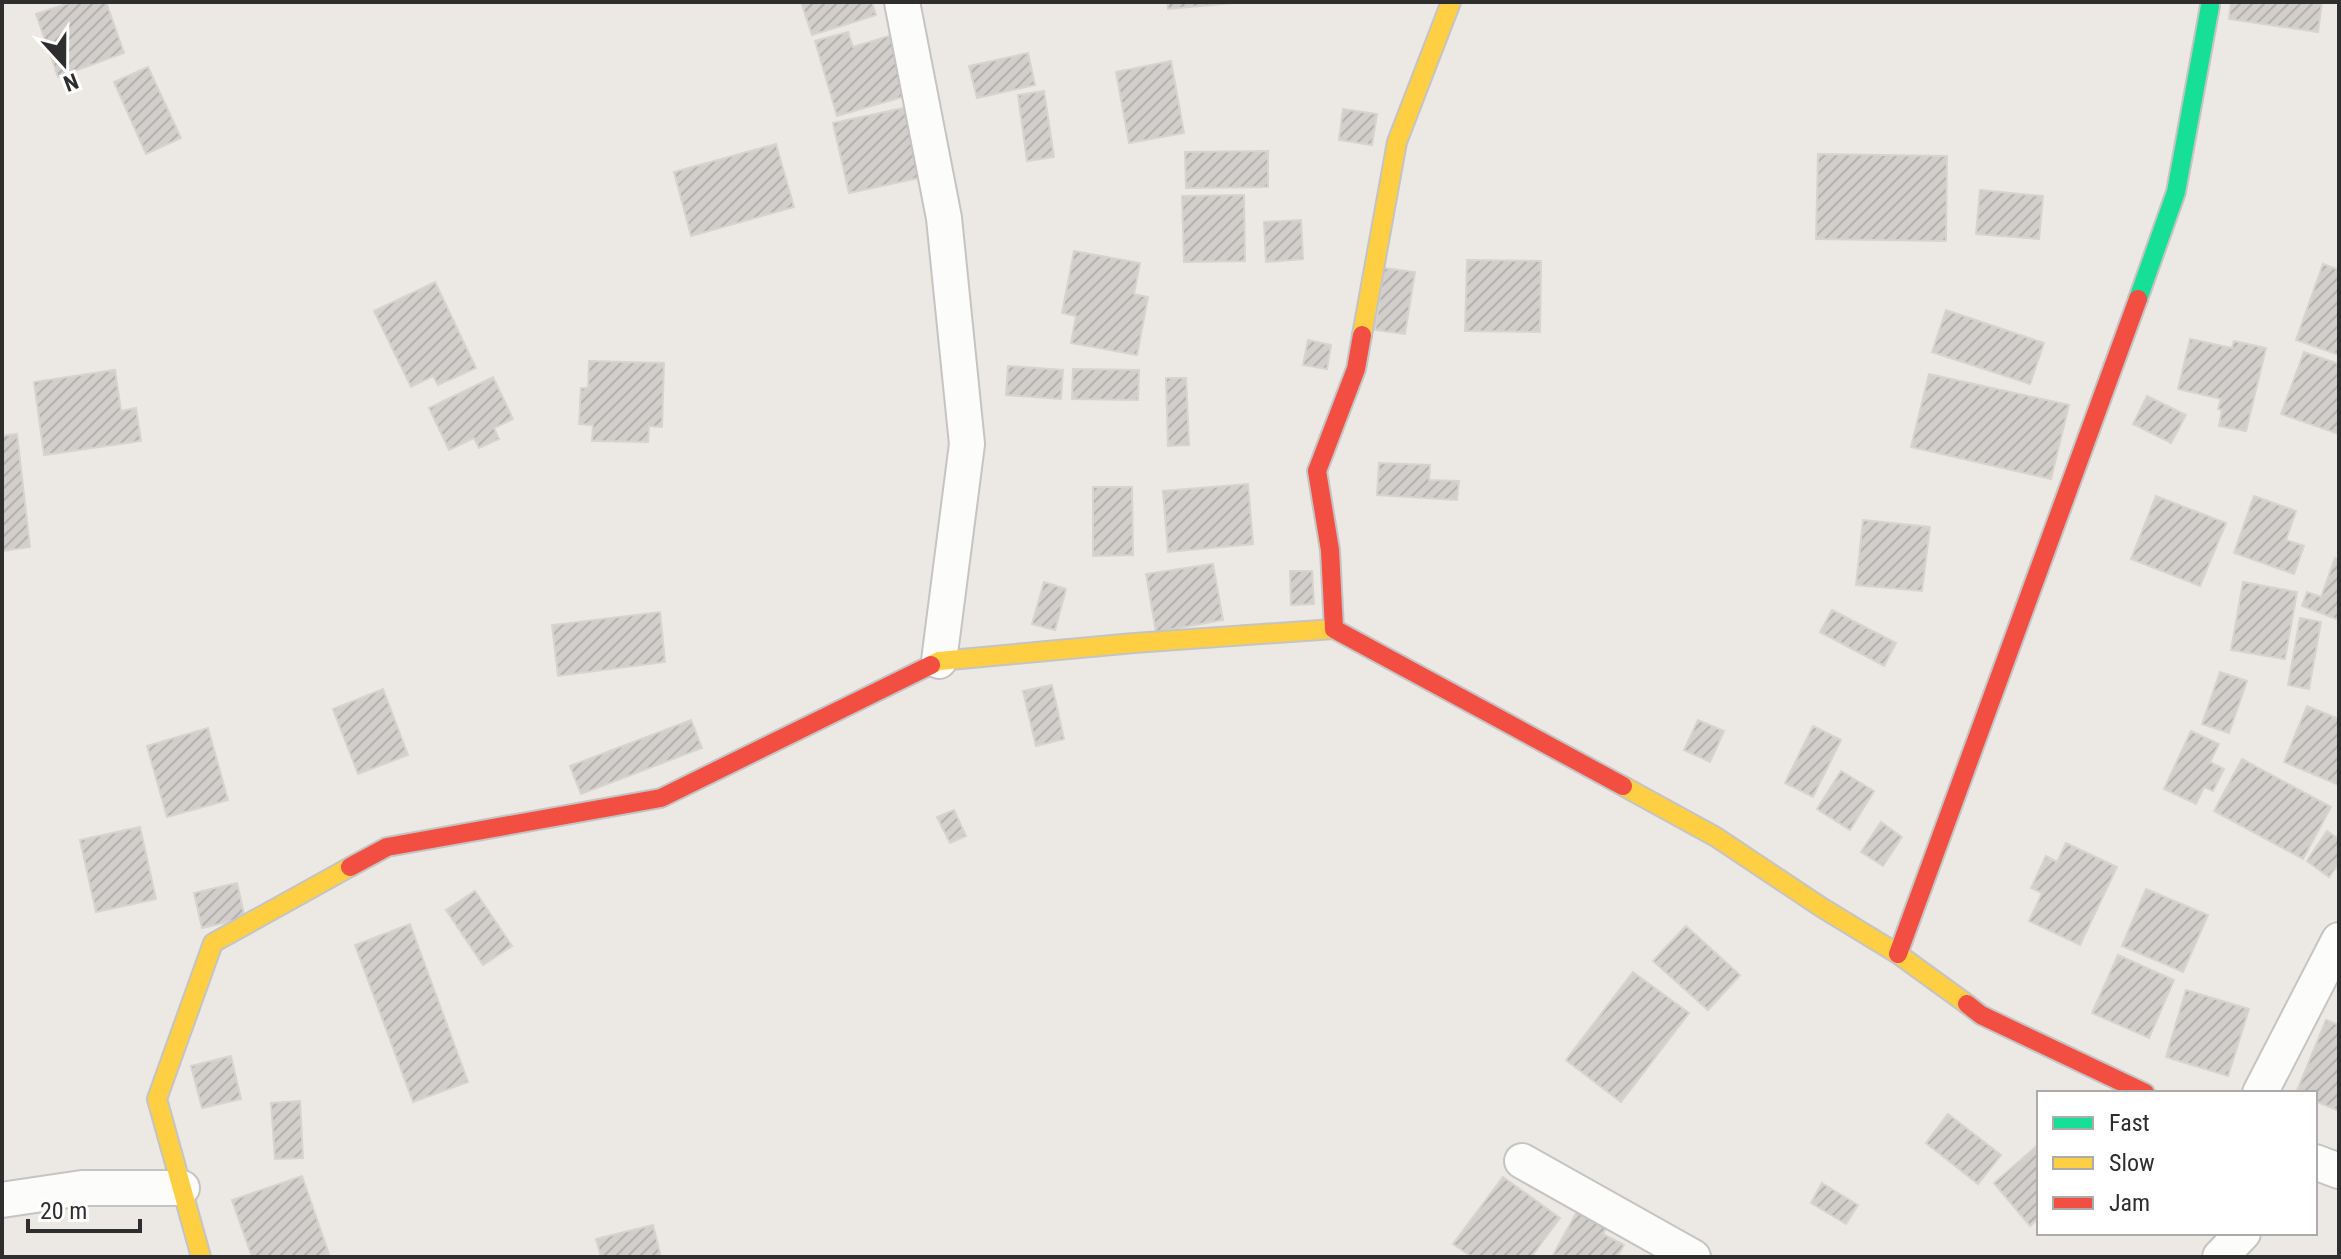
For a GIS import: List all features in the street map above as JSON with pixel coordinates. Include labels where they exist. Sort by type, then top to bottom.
[{"type":"street","points":[[902,2],[944,218],[967,444],[939,661]]},
{"type":"street","points":[[1334,629],[1330,550],[1317,471],[1356,369],[1397,142],[1451,2]]},
{"type":"street","points":[[1898,954],[2176,192],[2210,6]]},
{"type":"street","points":[[201,1257],[157,1099],[213,943],[387,847],[661,798],[939,661],[1134,643],[1334,629],[1716,837],[1898,954],[1981,1015],[2141,1091]]},
{"type":"street","points":[[2261,1091],[2339,940]]},
{"type":"street","points":[[1522,1161],[1693,1257]]},
{"type":"street","points":[[2317,1163],[2339,1171]]},
{"type":"street","points":[[2,1200],[82,1188],[182,1188]]},
{"type":"street","points":[[2220,1257],[2241,1235]]},
{"type":"building","points":[[72,2],[106,2],[124,53],[58,77],[36,14]]},
{"type":"building","points":[[801,2],[872,2],[876,15],[812,35]]},
{"type":"building","points":[[1167,2],[1233,2],[1233,3],[1168,9]]},
{"type":"building","points":[[2231,2],[2322,2],[2318,32],[2229,19]]},
{"type":"building","points":[[848,32],[853,47],[892,35],[909,95],[837,116],[815,41]]},
{"type":"building","points":[[1028,53],[1035,85],[977,98],[969,66]]},
{"type":"building","points":[[1171,61],[1184,133],[1129,143],[1116,72]]},
{"type":"building","points":[[148,67],[181,138],[146,154],[114,82]]},
{"type":"building","points":[[1044,91],[1054,157],[1027,161],[1018,95]]},
{"type":"building","points":[[913,106],[928,176],[849,193],[833,123]]},
{"type":"building","points":[[1343,109],[1377,114],[1372,145],[1339,140]]},
{"type":"building","points":[[776,144],[794,207],[691,236],[674,172]]},
{"type":"building","points":[[1268,151],[1268,187],[1186,188],[1185,152]]},
{"type":"building","points":[[1818,154],[1947,156],[1946,241],[1816,239]]},
{"type":"building","points":[[1980,190],[2043,196],[2039,239],[1976,234]]},
{"type":"building","points":[[1244,195],[1245,261],[1184,262],[1182,196]]},
{"type":"building","points":[[1301,220],[1303,259],[1266,262],[1264,222]]},
{"type":"building","points":[[1074,251],[1140,263],[1134,294],[1148,297],[1137,355],[1071,343],[1076,316],[1062,313]]},
{"type":"building","points":[[1467,260],[1541,261],[1540,332],[1465,331]]},
{"type":"building","points":[[2323,264],[2339,270],[2339,355],[2296,340]]},
{"type":"building","points":[[1384,268],[1415,272],[1405,334],[1375,330]]},
{"type":"building","points":[[435,282],[476,368],[438,385],[433,376],[411,387],[374,311]]},
{"type":"building","points":[[1946,310],[2044,343],[2030,384],[1932,352]]},
{"type":"building","points":[[2190,339],[2232,348],[2234,341],[2266,348],[2246,431],[2219,426],[2221,399],[2178,389]]},
{"type":"building","points":[[1308,340],[1331,345],[1327,369],[1303,365]]},
{"type":"building","points":[[2304,352],[2339,364],[2339,434],[2281,414]]},
{"type":"building","points":[[589,361],[664,363],[662,427],[649,426],[648,442],[592,441],[593,425],[579,424],[581,388],[588,388]]},
{"type":"building","points":[[1008,366],[1063,370],[1061,399],[1006,395]]},
{"type":"building","points":[[1073,369],[1139,370],[1138,400],[1072,399]]},
{"type":"building","points":[[115,370],[121,411],[136,408],[141,441],[44,455],[34,382]]},
{"type":"building","points":[[1929,374],[2069,405],[2051,479],[1911,447]]},
{"type":"building","points":[[493,377],[513,419],[494,428],[499,439],[479,448],[474,438],[449,450],[429,408]]},
{"type":"building","points":[[1166,378],[1186,378],[1189,445],[1168,446]]},
{"type":"building","points":[[2147,396],[2186,415],[2171,443],[2133,424]]},
{"type":"building","points":[[17,434],[30,547],[2,551],[2,436]]},
{"type":"building","points":[[1379,463],[1430,465],[1429,480],[1459,481],[1457,500],[1377,495]]},
{"type":"building","points":[[1248,484],[1253,544],[1168,552],[1163,491]]},
{"type":"building","points":[[1093,487],[1132,487],[1133,555],[1093,556]]},
{"type":"building","points":[[2156,496],[2226,523],[2200,586],[2131,559]]},
{"type":"building","points":[[2254,496],[2296,511],[2286,540],[2304,546],[2294,574],[2234,553]]},
{"type":"building","points":[[1863,520],[1930,527],[1922,591],[1856,585]]},
{"type":"building","points":[[2335,558],[2339,560],[2339,620],[2302,606],[2307,592],[2321,597]]},
{"type":"building","points":[[1213,564],[1223,620],[1156,632],[1146,574]]},
{"type":"building","points":[[1290,571],[1312,571],[1314,604],[1291,605]]},
{"type":"building","points":[[1044,582],[1066,589],[1055,630],[1032,624]]},
{"type":"building","points":[[2243,582],[2297,592],[2285,659],[2231,650]]},
{"type":"building","points":[[1832,610],[1896,643],[1884,666],[1820,632]]},
{"type":"building","points":[[660,612],[665,662],[558,676],[552,625]]},
{"type":"building","points":[[2300,618],[2321,622],[2309,689],[2288,685]]},
{"type":"building","points":[[2220,672],[2247,681],[2229,733],[2202,724]]},
{"type":"building","points":[[1052,685],[1064,739],[1036,746],[1023,691]]},
{"type":"building","points":[[383,689],[408,755],[358,774],[333,709]]},
{"type":"building","points":[[2307,706],[2339,719],[2339,785],[2284,762]]},
{"type":"building","points":[[691,720],[702,748],[581,794],[570,766]]},
{"type":"building","points":[[1698,720],[1724,731],[1710,762],[1684,750]]},
{"type":"building","points":[[1813,726],[1841,740],[1813,797],[1785,783]]},
{"type":"building","points":[[208,728],[228,800],[167,817],[147,746]]},
{"type":"building","points":[[2191,731],[2219,744],[2210,762],[2224,769],[2213,791],[2204,787],[2196,804],[2164,789]]},
{"type":"building","points":[[2242,759],[2331,807],[2303,859],[2214,811]]},
{"type":"building","points":[[1841,771],[1874,791],[1850,830],[1817,809]]},
{"type":"building","points":[[954,810],[966,836],[950,843],[937,817]]},
{"type":"building","points":[[1881,822],[1902,837],[1883,866],[1861,852]]},
{"type":"building","points":[[140,827],[156,899],[96,912],[80,840]]},
{"type":"building","points":[[2327,831],[2339,839],[2339,863],[2329,877],[2307,861]]},
{"type":"building","points":[[2066,843],[2117,867],[2080,945],[2029,921],[2042,893],[2031,888],[2046,856],[2057,862]]},
{"type":"building","points":[[237,883],[245,918],[202,928],[194,893]]},
{"type":"building","points":[[2146,889],[2208,915],[2183,972],[2122,946]]},
{"type":"building","points":[[475,891],[512,946],[483,965],[446,910]]},
{"type":"building","points":[[410,924],[468,1082],[413,1102],[355,945]]},
{"type":"building","points":[[1686,926],[1740,975],[1708,1010],[1653,961]]},
{"type":"building","points":[[2118,955],[2174,980],[2149,1038],[2092,1013]]},
{"type":"building","points":[[1633,972],[1689,1013],[1621,1102],[1566,1060]]},
{"type":"building","points":[[2186,990],[2249,1009],[2228,1076],[2166,1057]]},
{"type":"building","points":[[2326,1020],[2339,1025],[2339,1111],[2317,1102],[2317,1091],[2297,1091]]},
{"type":"building","points":[[231,1056],[241,1099],[202,1108],[191,1066]]},
{"type":"building","points":[[300,1101],[303,1158],[275,1159],[271,1103]]},
{"type":"building","points":[[1948,1114],[2001,1155],[1978,1184],[1926,1143]]},
{"type":"building","points":[[2037,1146],[2037,1220],[2030,1226],[1994,1183]]},
{"type":"building","points":[[302,1176],[329,1254],[320,1257],[252,1257],[232,1200]]},
{"type":"building","points":[[1503,1177],[1560,1218],[1531,1257],[1472,1257],[1453,1244]]},
{"type":"building","points":[[1822,1183],[1858,1205],[1846,1224],[1811,1203]]},
{"type":"building","points":[[1584,1199],[1613,1215],[1603,1234],[1624,1245],[1617,1257],[1552,1257]]},
{"type":"building","points":[[653,1225],[661,1257],[601,1257],[596,1239]]},
{"type":"traffic: fast","points":[[2138,299],[2176,192],[2210,6]]},
{"type":"traffic: slow","points":[[1362,335],[1397,142],[1451,2]]},
{"type":"traffic: slow","points":[[931,665],[939,661],[1134,643],[1334,629]]},
{"type":"traffic: slow","points":[[1623,786],[1716,837],[1898,954],[1967,1004]]},
{"type":"traffic: slow","points":[[201,1257],[157,1099],[213,943],[350,867]]},
{"type":"traffic: jam","points":[[1898,954],[2138,299]]},
{"type":"traffic: jam","points":[[1362,335],[1356,369],[1317,471],[1330,550],[1334,629],[1623,786]]},
{"type":"traffic: jam","points":[[350,867],[387,847],[661,798],[931,665]]},
{"type":"traffic: jam","points":[[1967,1004],[1981,1015],[2141,1091]]}]
